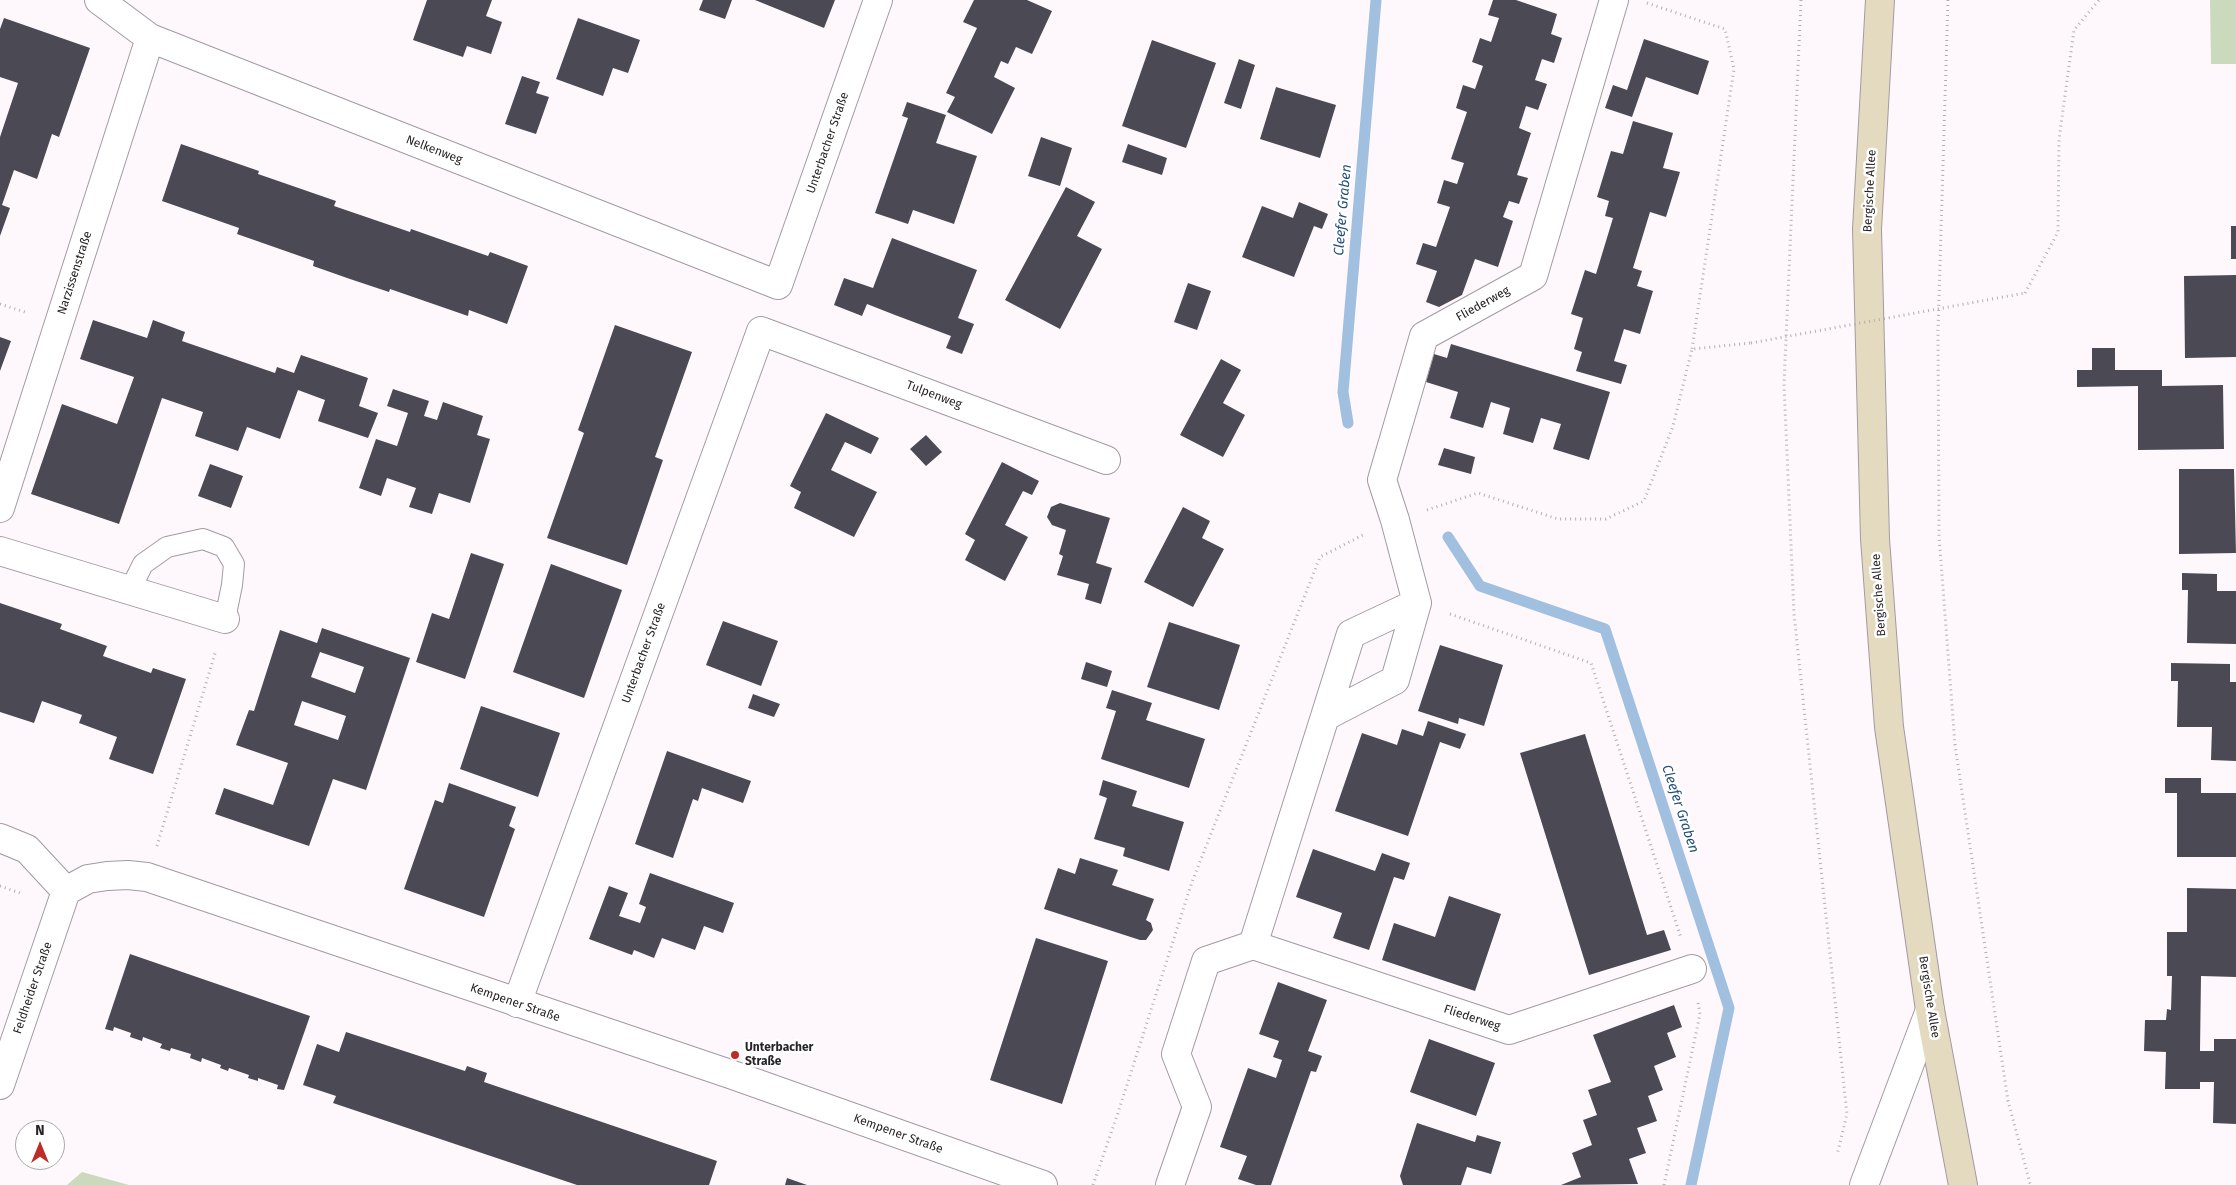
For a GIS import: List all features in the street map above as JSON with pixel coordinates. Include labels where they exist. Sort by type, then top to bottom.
[{"type":"main road","name":"Bergische Allee","points":[[1880,0],[1868,229],[1875,539],[1889,727],[1930,1010],[1962,1185]]},
{"type":"street","name":"Nelkenweg","points":[[100,0],[150,38],[778,285]]},
{"type":"street","name":"Unterbacher Straße","points":[[778,285],[878,0]]},
{"type":"street","name":"Fliederweg","points":[[1417,603],[1395,520],[1382,480],[1424,336],[1533,276],[1614,0]]},
{"type":"street","name":"Narzissenstraße","points":[[0,508],[150,38]]},
{"type":"street","name":"Unterbacher Straße","points":[[517,1003],[761,330]]},
{"type":"street","name":"Tulpenweg","points":[[761,330],[1106,460]]},
{"type":"street","points":[[0,551],[225,619]]},
{"type":"street","points":[[1326,716],[1395,680],[1417,603]]},
{"type":"street","points":[[1170,1185],[1197,1107],[1176,1054],[1206,961],[1253,945],[1351,634],[1417,603]]},
{"type":"street","points":[[0,838],[27,849],[66,890]]},
{"type":"street","name":"Kempener Straße","points":[[66,890],[88,879],[128,875],[147,877],[730,1074],[1043,1185]]},
{"type":"street","name":"Feldheider Straße","points":[[0,1085],[66,890]]},
{"type":"street","name":"Fliederweg","points":[[1253,945],[1509,1030],[1692,969]]},
{"type":"street","points":[[1864,1185],[1930,1010]]},
{"type":"lane","points":[[130,590],[143,564],[167,547],[203,539],[224,547],[234,564],[225,619]]},
{"type":"path","points":[[1801,0],[1784,384],[1794,614],[1847,1114],[1836,1158]]},
{"type":"path","points":[[1948,0],[1938,330],[1939,536],[1955,746],[2008,1101],[2030,1184]]},
{"type":"path","points":[[1751,342],[2025,293],[2058,232],[2059,140],[2074,30],[2099,0]]},
{"type":"path","points":[[1646,3],[1725,29],[1734,70],[1692,349]]},
{"type":"path","points":[[1417,603],[1590,663],[1692,969],[1700,1014],[1664,1185]]},
{"type":"path","points":[[147,877],[225,619]]},
{"type":"green space","points":[[2210,0],[2236,0],[2236,64],[2211,64]]},
{"type":"green space","points":[[82,1172],[129,1185],[67,1185]]},
{"type":"building","points":[[427,0],[492,0],[486,16],[502,22],[491,54],[467,46],[463,57],[413,40]]},
{"type":"building","points":[[703,0],[732,0],[725,19],[699,10]]},
{"type":"building","points":[[755,0],[835,0],[824,28]]},
{"type":"building","points":[[974,0],[1027,0],[1052,11],[1032,54],[1016,47],[1008,64],[1001,61],[994,77],[1015,88],[992,134],[947,112],[955,97],[946,93],[977,28],[963,22]]},
{"type":"building","points":[[1493,0],[1516,0],[1557,14],[1551,34],[1562,38],[1554,63],[1542,59],[1535,80],[1547,84],[1538,110],[1526,106],[1519,128],[1531,133],[1517,175],[1528,178],[1519,204],[1509,201],[1503,217],[1513,221],[1498,267],[1475,259],[1462,295],[1439,307],[1426,302],[1437,271],[1416,264],[1423,243],[1436,247],[1450,207],[1437,203],[1444,180],[1457,184],[1464,163],[1451,159],[1467,112],[1456,108],[1463,85],[1475,89],[1483,66],[1472,62],[1480,38],[1491,42],[1499,18],[1488,15]]},
{"type":"building","points":[[4,18],[90,48],[59,137],[52,134],[37,179],[14,170],[2,205],[10,208],[0,236],[0,137],[18,83],[0,77],[0,29]]},
{"type":"building","points":[[578,18],[640,40],[628,73],[613,68],[603,96],[556,79]]},
{"type":"building","points":[[1644,39],[1709,61],[1698,95],[1646,77],[1632,117],[1605,108],[1613,85],[1627,90]]},
{"type":"building","points":[[1152,40],[1216,63],[1186,148],[1122,126]]},
{"type":"building","points":[[1239,59],[1255,65],[1241,109],[1224,103]]},
{"type":"building","points":[[522,76],[540,82],[536,93],[549,97],[536,134],[505,124]]},
{"type":"building","points":[[1276,87],[1336,105],[1320,158],[1260,139]]},
{"type":"building","points":[[907,102],[946,115],[936,143],[977,156],[954,224],[913,210],[908,224],[875,213],[908,118],[902,116]]},
{"type":"building","points":[[1633,121],[1673,133],[1663,168],[1680,172],[1666,217],[1650,212],[1633,268],[1642,271],[1637,286],[1653,291],[1640,334],[1624,329],[1614,361],[1627,365],[1621,384],[1576,371],[1582,352],[1574,349],[1583,318],[1571,314],[1585,270],[1596,274],[1613,218],[1605,216],[1609,201],[1597,197],[1611,151],[1623,154]]},
{"type":"building","points":[[1041,137],[1072,148],[1060,186],[1028,176]]},
{"type":"building","points":[[181,144],[259,171],[258,174],[336,201],[334,206],[410,232],[411,229],[488,256],[490,252],[528,266],[507,324],[469,310],[468,316],[390,289],[389,292],[313,266],[314,261],[237,234],[239,228],[162,201]]},
{"type":"building","points":[[1128,144],[1167,158],[1162,175],[1122,162]]},
{"type":"building","points":[[1066,187],[1095,202],[1077,236],[1102,249],[1060,329],[1005,300]]},
{"type":"building","points":[[1299,202],[1328,214],[1322,229],[1314,226],[1294,277],[1242,257],[1262,206],[1293,218]]},
{"type":"building","points":[[2231,226],[2236,226],[2236,259],[2231,259]]},
{"type":"building","points":[[892,238],[977,270],[958,318],[974,324],[962,354],[946,348],[951,336],[867,304],[862,316],[834,305],[844,278],[873,288]]},
{"type":"building","points":[[2236,275],[2236,357],[2185,358],[2184,276]]},
{"type":"building","points":[[1188,283],[1211,291],[1197,330],[1174,322]]},
{"type":"building","points":[[93,320],[147,338],[153,320],[185,332],[182,341],[275,373],[277,367],[294,373],[301,355],[368,378],[359,406],[378,413],[368,438],[318,421],[325,400],[298,390],[280,439],[247,427],[238,451],[195,436],[203,412],[162,398],[119,524],[31,494],[62,404],[117,424],[134,377],[80,359]]},
{"type":"building","points":[[615,325],[692,352],[655,457],[663,460],[627,565],[547,538],[584,433],[578,430]]},
{"type":"building","points":[[0,337],[11,341],[0,371]]},
{"type":"building","points":[[1451,344],[1610,392],[1589,460],[1553,449],[1561,424],[1541,418],[1533,443],[1503,434],[1510,408],[1491,402],[1483,428],[1450,418],[1458,392],[1426,382],[1434,354],[1447,358]]},
{"type":"building","points":[[2092,348],[2115,348],[2115,370],[2162,370],[2162,386],[2223,385],[2224,449],[2138,450],[2138,386],[2077,387],[2077,370],[2092,370]]},
{"type":"building","points":[[1221,359],[1241,370],[1223,403],[1245,415],[1223,457],[1180,435]]},
{"type":"building","points":[[393,389],[429,401],[424,416],[437,420],[443,402],[483,416],[477,435],[490,439],[470,503],[439,493],[432,514],[409,507],[416,488],[387,478],[381,496],[359,488],[376,439],[397,446],[408,413],[387,406]]},
{"type":"building","points":[[826,413],[879,438],[871,454],[845,442],[831,470],[877,492],[854,537],[794,508],[801,492],[790,486]]},
{"type":"building","points":[[926,435],[942,452],[926,466],[910,449]]},
{"type":"building","points":[[1444,448],[1475,457],[1471,474],[1438,465]]},
{"type":"building","points":[[1002,462],[1039,481],[1032,495],[1023,491],[1005,525],[1028,537],[1005,581],[965,560],[975,540],[965,534]]},
{"type":"building","points":[[210,464],[243,476],[231,508],[198,496]]},
{"type":"building","points":[[2179,469],[2234,469],[2236,553],[2179,554]]},
{"type":"building","points":[[1060,503],[1110,518],[1096,563],[1112,568],[1101,604],[1085,599],[1089,584],[1057,575],[1063,556],[1059,554],[1066,530],[1052,525],[1047,517],[1051,507]]},
{"type":"building","points":[[1183,507],[1210,521],[1202,538],[1224,549],[1193,607],[1144,582]]},
{"type":"building","points":[[471,553],[504,564],[465,679],[416,662],[432,613],[449,619]]},
{"type":"building","points":[[551,564],[622,590],[584,698],[513,672]]},
{"type":"building","points":[[2182,573],[2217,574],[2217,591],[2236,591],[2236,644],[2187,643],[2188,590],[2182,590]]},
{"type":"building","points":[[0,603],[62,624],[60,629],[107,646],[103,656],[151,673],[153,668],[186,679],[153,774],[109,759],[117,737],[79,723],[82,715],[42,701],[34,723],[0,712]]},
{"type":"building","points":[[723,621],[778,641],[761,686],[706,665]]},
{"type":"building","points":[[1169,622],[1240,645],[1219,710],[1147,687]]},
{"type":"building","points":[[322,628],[410,658],[366,790],[333,779],[309,846],[215,814],[224,788],[273,805],[288,763],[236,745],[249,710],[254,711],[280,630],[317,643]],"holes":[[[320,652],[364,667],[355,693],[311,677]],[[302,701],[346,716],[338,740],[294,725]]]},
{"type":"building","points":[[1440,645],[1503,665],[1484,726],[1459,718],[1458,724],[1418,711]]},
{"type":"building","points":[[1086,662],[1112,671],[1107,687],[1081,679]]},
{"type":"building","points":[[2171,663],[2230,664],[2230,682],[2236,682],[2236,761],[2211,760],[2212,727],[2177,727],[2178,681],[2171,681]]},
{"type":"building","points":[[1112,690],[1152,703],[1146,720],[1205,739],[1189,788],[1101,759],[1116,711],[1106,708]]},
{"type":"building","points":[[753,694],[780,704],[774,717],[748,708]]},
{"type":"building","points":[[481,706],[560,733],[538,797],[460,769]]},
{"type":"building","points":[[1428,721],[1466,734],[1460,749],[1440,742],[1408,836],[1335,811],[1362,733],[1397,745],[1402,729],[1423,736]]},
{"type":"building","points":[[1585,734],[1647,935],[1664,930],[1671,950],[1589,975],[1520,753]]},
{"type":"building","points":[[667,751],[751,781],[743,803],[702,788],[698,801],[693,799],[673,858],[635,844]]},
{"type":"building","points":[[2165,778],[2201,778],[2201,793],[2236,793],[2236,857],[2177,857],[2177,793],[2165,793]]},
{"type":"building","points":[[1103,780],[1137,791],[1132,806],[1184,822],[1169,871],[1123,856],[1125,848],[1094,839],[1107,798],[1099,795]]},
{"type":"building","points":[[449,783],[516,807],[509,826],[515,829],[484,917],[404,889],[435,800],[443,803]]},
{"type":"building","points":[[1313,849],[1375,871],[1382,853],[1410,863],[1404,880],[1394,877],[1369,950],[1333,938],[1342,913],[1296,897]]},
{"type":"building","points":[[1080,858],[1118,870],[1112,885],[1154,899],[1146,920],[1151,923],[1153,930],[1146,940],[1140,940],[1044,909],[1058,868],[1075,874]]},
{"type":"building","points":[[650,873],[734,903],[723,933],[704,926],[695,950],[662,938],[654,958],[634,950],[632,955],[589,939],[609,886],[628,893],[619,916],[640,923],[646,907],[639,904]]},
{"type":"building","points":[[2187,888],[2236,889],[2236,977],[2201,976],[2200,1051],[2214,1051],[2214,1039],[2236,1039],[2236,1124],[2213,1123],[2214,1082],[2200,1082],[2200,1089],[2165,1089],[2166,1052],[2144,1051],[2145,1020],[2166,1020],[2167,1009],[2171,1010],[2172,976],[2167,976],[2167,932],[2187,932]]},
{"type":"building","points":[[1449,896],[1501,914],[1475,991],[1382,960],[1394,923],[1435,937]]},
{"type":"building","points":[[1036,938],[1108,961],[1062,1104],[990,1080]]},
{"type":"building","points":[[130,954],[310,1016],[284,1090],[277,1089],[278,1085],[258,1078],[258,1081],[248,1078],[249,1075],[229,1068],[228,1071],[220,1068],[221,1065],[202,1058],[201,1062],[190,1058],[191,1054],[171,1048],[170,1051],[160,1048],[162,1044],[143,1037],[142,1041],[130,1037],[131,1033],[114,1027],[113,1031],[105,1029]]},
{"type":"building","points":[[1278,982],[1327,1000],[1308,1051],[1322,1056],[1316,1072],[1311,1071],[1271,1185],[1256,1185],[1238,1179],[1247,1156],[1220,1147],[1248,1068],[1276,1078],[1282,1060],[1273,1057],[1279,1041],[1259,1034]]},
{"type":"building","points":[[1674,1005],[1682,1027],[1667,1033],[1676,1057],[1654,1066],[1663,1090],[1648,1096],[1657,1121],[1637,1128],[1646,1153],[1629,1159],[1638,1184],[1561,1185],[1581,1177],[1572,1153],[1592,1145],[1583,1120],[1597,1115],[1588,1090],[1611,1082],[1593,1035]]},
{"type":"building","points":[[346,1032],[465,1071],[467,1066],[487,1073],[484,1082],[717,1161],[709,1185],[577,1185],[333,1103],[336,1096],[303,1085],[317,1044],[339,1052]]},
{"type":"building","points":[[1429,1039],[1495,1063],[1476,1116],[1410,1092]]},
{"type":"building","points":[[1417,1123],[1475,1142],[1477,1135],[1501,1142],[1491,1174],[1467,1167],[1461,1185],[1403,1185],[1400,1176]]},
{"type":"building","points":[[787,1178],[807,1185],[785,1185]]},
{"type":"waterway","name":"Cleefer Graben","points":[[1348,423],[1343,392],[1376,0]]},
{"type":"waterway","name":"Cleefer Graben","points":[[1448,537],[1480,586],[1605,629],[1729,1008],[1691,1185]]},
{"type":"place","name":"Unterbacher Straße","points":[[735,1055]]}]
